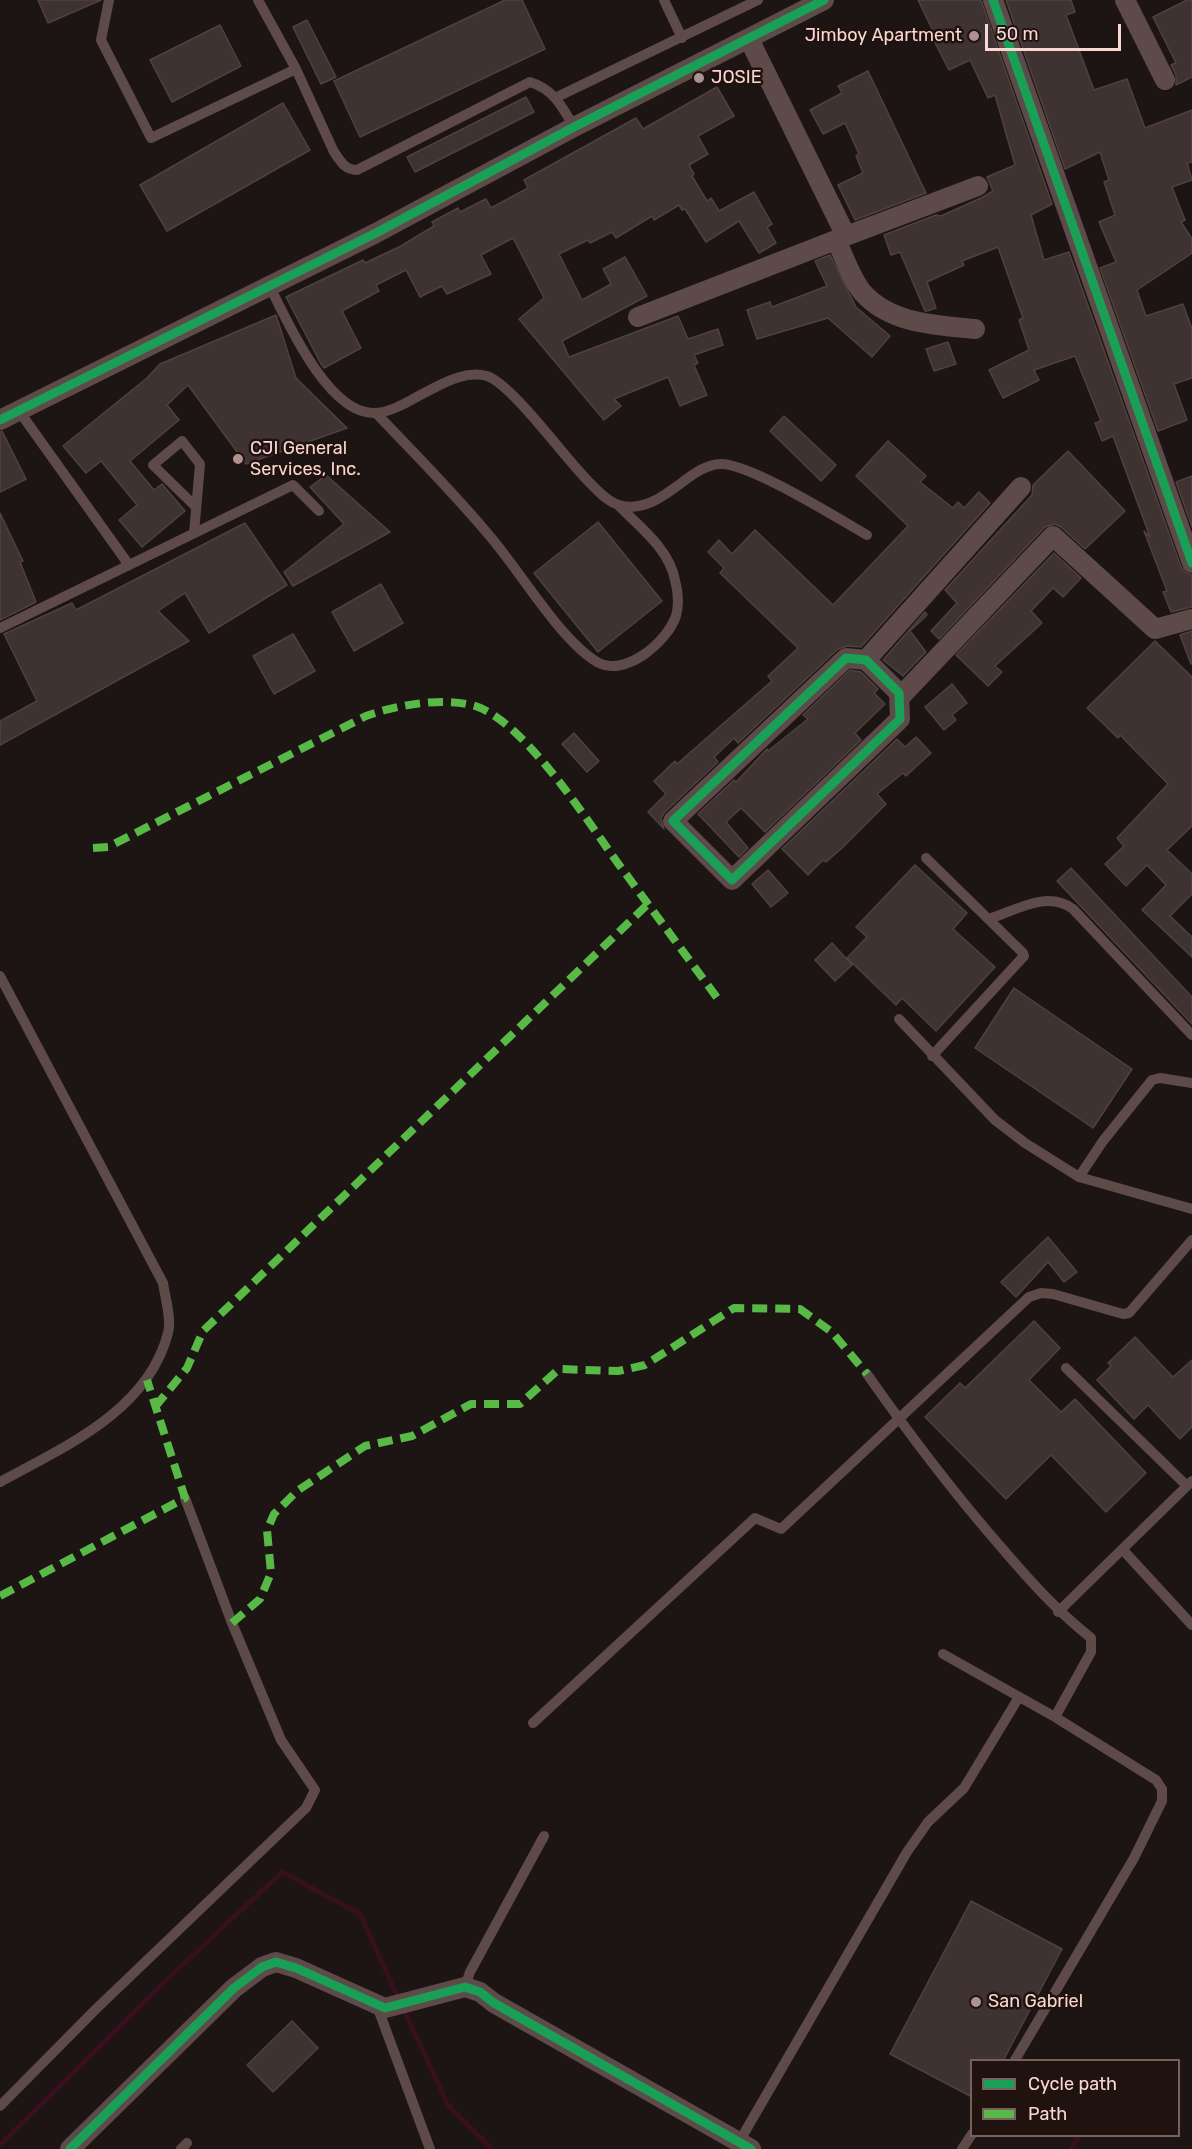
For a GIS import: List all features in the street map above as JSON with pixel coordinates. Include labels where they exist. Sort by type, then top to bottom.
[{"type":"street","points":[[0,420],[376,233],[574,127],[824,0]]},
{"type":"street","points":[[993,0],[1192,563]]},
{"type":"street","points":[[1125,0],[1165,80]]},
{"type":"street","points":[[749,39],[841,238],[862,292],[876,305],[894,315],[918,322],[975,329]]},
{"type":"street","points":[[638,317],[978,186]]},
{"type":"street","points":[[866,660],[1022,487]]},
{"type":"street","points":[[901,696],[866,660],[848,658],[842,660],[673,823],[733,879],[898,723],[901,716],[901,696],[1053,536],[1155,629],[1192,620]]},
{"type":"street","points":[[70,2149],[234,1988],[262,1968],[276,1962],[381,2006],[409,2003],[465,1987],[480,1992],[494,2003],[745,2145]]},
{"type":"lane","points":[[109,0],[101,40],[151,138],[296,69]]},
{"type":"lane","points":[[258,0],[296,69],[334,152],[342,164],[350,170],[357,170],[521,84],[530,82],[540,85],[557,97],[574,127]]},
{"type":"lane","points":[[664,0],[682,38]]},
{"type":"lane","points":[[557,97],[758,0]]},
{"type":"lane","points":[[269,285],[295,336],[320,376],[346,403],[360,413],[376,413],[469,374],[488,376],[508,389],[577,470],[600,493],[618,505],[654,541],[667,559],[675,578],[678,599],[676,615],[669,631],[652,649],[636,660],[612,666],[599,663],[581,648],[548,612],[489,534],[376,413]]},
{"type":"lane","points":[[19,411],[129,565]]},
{"type":"lane","points":[[194,533],[200,464],[182,441],[153,465],[196,507]]},
{"type":"lane","points":[[618,505],[637,506],[659,499],[707,468],[720,464],[741,468],[765,479],[867,535]]},
{"type":"lane","points":[[0,628],[293,485],[319,511]]},
{"type":"lane","points":[[926,858],[1023,952],[1023,956],[932,1056]]},
{"type":"lane","points":[[989,920],[1046,900],[1060,901],[1073,909],[1192,1035]]},
{"type":"lane","points":[[0,976],[163,1283],[169,1332],[147,1380],[118,1411],[57,1451],[0,1482]]},
{"type":"lane","points":[[899,1019],[995,1120],[1079,1177],[1192,1209]]},
{"type":"lane","points":[[1079,1177],[1103,1141],[1152,1080],[1160,1078],[1192,1083]]},
{"type":"lane","points":[[534,1723],[755,1518],[781,1529],[1029,1298],[1041,1293],[1053,1294],[1129,1314],[1192,1240]]},
{"type":"lane","points":[[1058,1612],[1189,1484],[1066,1368]]},
{"type":"lane","points":[[867,1374],[899,1420],[976,1519],[1058,1612],[1091,1638],[1093,1644],[1091,1652],[1055,1717]]},
{"type":"lane","points":[[0,2106],[96,2009],[306,1808],[315,1790],[281,1740],[232,1623],[184,1498]]},
{"type":"lane","points":[[1123,1550],[1192,1625]]},
{"type":"lane","points":[[943,1654],[1055,1717],[1156,1780],[1162,1790],[1162,1801],[1134,1858],[1016,2059]]},
{"type":"lane","points":[[745,2145],[907,1852],[928,1822],[968,1783],[1019,1697]]},
{"type":"lane","points":[[465,1987],[470,1972],[544,1836]]},
{"type":"lane","points":[[381,2006],[430,2149]]},
{"type":"building","points":[[38,0],[101,0],[48,23]]},
{"type":"building","points":[[505,0],[522,0],[545,49],[360,137],[334,81]]},
{"type":"building","points":[[918,0],[981,0],[1052,204],[1031,215],[1044,260],[1069,252],[1181,567],[1192,575],[1192,607],[1171,612],[1163,592],[1167,591],[1144,531],[1150,537],[1113,436],[1102,441],[1095,423],[1101,421],[1075,356],[1034,370],[1039,380],[1003,398],[989,370],[1029,350],[1019,320],[1023,318],[998,247],[962,261],[964,265],[927,282],[936,308],[927,311],[925,311],[900,252],[891,255],[884,235],[936,215],[941,216],[983,197],[993,191],[987,177],[1015,165],[995,95],[988,98],[970,60],[949,70],[929,31],[932,29]]},
{"type":"building","points":[[1006,0],[1071,0],[1075,12],[1066,15],[1094,90],[1127,79],[1145,128],[1192,110],[1192,162],[1187,163],[1192,180],[1172,187],[1185,220],[1181,222],[1192,239],[1192,253],[1137,290],[1146,316],[1183,304],[1192,329],[1192,378],[1174,384],[1187,420],[1158,431],[1100,268],[1116,262],[1099,222],[1115,215],[1104,182],[1109,180],[1100,152],[1065,169]]},
{"type":"building","points":[[1187,0],[1192,0],[1192,77],[1176,85],[1176,75],[1171,65],[1176,63],[1153,17]]},
{"type":"building","points":[[307,20],[336,77],[321,84],[293,27]]},
{"type":"building","points":[[220,25],[241,66],[172,102],[150,60]]},
{"type":"building","points":[[868,71],[926,193],[855,220],[838,185],[863,173],[856,156],[859,154],[845,123],[823,134],[810,110],[842,93],[838,86]]},
{"type":"building","points":[[717,87],[734,116],[698,136],[708,154],[689,165],[694,174],[692,176],[707,201],[711,198],[719,211],[754,192],[772,224],[767,227],[776,243],[759,253],[739,221],[706,242],[685,209],[682,210],[679,205],[654,220],[652,216],[616,238],[612,232],[590,243],[588,240],[559,254],[582,300],[611,284],[603,269],[625,257],[647,296],[562,341],[569,357],[678,316],[688,339],[718,329],[723,345],[694,355],[698,363],[694,365],[707,395],[680,406],[668,377],[614,399],[621,406],[604,420],[519,319],[544,298],[513,238],[481,255],[491,274],[447,294],[442,286],[420,297],[406,270],[376,285],[379,291],[342,311],[361,348],[324,368],[321,364],[286,297],[363,260],[365,263],[401,246],[434,226],[432,222],[458,208],[460,212],[486,199],[491,208],[528,188],[524,180],[636,118],[643,129]]},
{"type":"building","points":[[526,97],[534,112],[415,172],[407,157]]},
{"type":"building","points":[[283,103],[310,150],[167,231],[140,185]]},
{"type":"building","points":[[830,255],[856,307],[890,336],[872,357],[828,318],[757,339],[747,310],[770,302],[772,307],[827,286],[815,261]]},
{"type":"building","points":[[276,315],[296,378],[347,428],[246,464],[188,385],[167,405],[179,420],[130,461],[154,490],[162,484],[185,511],[142,547],[119,520],[137,505],[101,461],[86,473],[63,446],[147,378],[160,364]]},
{"type":"building","points":[[948,342],[956,364],[934,371],[926,349]]},
{"type":"building","points":[[784,416],[836,465],[821,481],[770,431]]},
{"type":"building","points":[[2,431],[26,479],[0,492],[0,432]]},
{"type":"building","points":[[888,441],[926,476],[920,482],[953,508],[958,502],[964,508],[979,492],[990,503],[861,647],[847,646],[838,649],[738,743],[734,738],[714,757],[718,762],[664,813],[661,818],[664,829],[648,812],[666,794],[654,781],[675,761],[677,764],[772,681],[768,676],[798,648],[720,573],[724,568],[708,552],[719,540],[732,554],[755,530],[833,605],[908,526],[856,476]]},
{"type":"building","points":[[1068,451],[1125,511],[1085,549],[1061,527],[1055,524],[1045,527],[939,639],[931,631],[957,603],[945,590],[1032,495],[1033,485]]},
{"type":"building","points":[[326,475],[390,532],[293,586],[284,572],[344,524],[310,487]]},
{"type":"building","points":[[1192,476],[1192,527],[1176,482]]},
{"type":"building","points":[[0,513],[23,561],[20,562],[36,602],[0,620]]},
{"type":"building","points":[[598,522],[662,601],[598,652],[534,573]]},
{"type":"building","points":[[245,523],[287,585],[209,633],[185,593],[158,611],[189,641],[0,745],[0,721],[37,701],[4,634],[72,603],[76,610]]},
{"type":"building","points":[[1054,553],[1081,578],[1063,597],[1053,588],[1031,611],[1042,623],[995,666],[1002,672],[988,686],[956,655]]},
{"type":"building","points":[[381,584],[403,623],[354,651],[332,612]]},
{"type":"building","points":[[925,612],[927,615],[910,631],[926,652],[903,676],[883,660]]},
{"type":"building","points":[[1192,631],[1192,663],[1191,664],[1180,635]]},
{"type":"building","points":[[293,634],[315,671],[274,694],[253,656]]},
{"type":"building","points":[[1155,641],[1192,677],[1192,826],[1167,850],[1192,874],[1192,894],[1170,916],[1192,937],[1192,957],[1142,910],[1166,885],[1147,865],[1126,886],[1105,864],[1124,846],[1117,838],[1168,784],[1120,735],[1118,738],[1087,708]]},
{"type":"building","points":[[850,670],[861,672],[878,689],[874,693],[885,704],[855,733],[861,740],[765,832],[741,808],[726,822],[748,848],[739,857],[698,814],[734,780],[736,782],[767,749],[768,751],[808,719],[803,715]]},
{"type":"building","points":[[952,684],[967,703],[952,715],[956,720],[944,730],[925,707]]},
{"type":"building","points":[[574,733],[599,761],[587,772],[562,744]]},
{"type":"building","points":[[916,737],[931,753],[906,776],[903,773],[877,794],[886,804],[842,848],[826,862],[823,860],[808,875],[782,849],[897,739],[905,747]]},
{"type":"building","points":[[915,865],[967,913],[953,929],[995,967],[936,1031],[902,998],[896,1005],[847,958],[867,937],[856,927]]},
{"type":"building","points":[[1071,868],[1192,997],[1192,1024],[1057,881]]},
{"type":"building","points":[[768,870],[788,893],[771,907],[752,884]]},
{"type":"building","points":[[832,943],[852,965],[835,981],[815,960]]},
{"type":"building","points":[[1014,988],[1132,1069],[1093,1128],[975,1048]]},
{"type":"building","points":[[1048,1237],[1077,1272],[1064,1282],[1048,1262],[1016,1297],[1001,1282]]},
{"type":"building","points":[[1034,1321],[1060,1348],[1029,1380],[1061,1412],[1075,1399],[1146,1473],[1106,1512],[1051,1455],[1006,1499],[925,1417],[960,1383],[965,1388]]},
{"type":"building","points":[[1135,1337],[1173,1377],[1192,1360],[1192,1427],[1180,1439],[1148,1405],[1134,1419],[1097,1380],[1111,1366],[1108,1363]]},
{"type":"building","name":"San Gabriel","points":[[971,1901],[1062,1949],[1004,2059],[970,2059],[970,2096],[890,2054]]},
{"type":"building","points":[[292,2021],[318,2048],[273,2092],[247,2065]]},
{"type":"waterway","points":[[0,2145],[161,1985],[282,1872],[360,1914],[399,2000]]},
{"type":"waterway","points":[[403,2008],[448,2105],[492,2149]]},
{"type":"waterway","points":[[1071,2149],[1078,2137]]},
{"type":"marked path","points":[[93,848],[108,847],[366,716],[392,708],[421,703],[451,702],[478,707],[497,717],[516,733],[554,776],[718,999]]},
{"type":"marked path","points":[[155,1407],[187,1368],[203,1331],[648,904]]},
{"type":"marked path","points":[[232,1623],[260,1599],[271,1573],[267,1530],[274,1514],[297,1491],[365,1446],[412,1436],[471,1404],[520,1404],[559,1369],[618,1371],[645,1365],[734,1308],[800,1309],[832,1332],[867,1374]]},
{"type":"marked path","points":[[0,1596],[185,1498],[147,1380]]},
{"type":"cycle path","points":[[0,420],[376,233],[574,127],[824,0]]},
{"type":"cycle path","points":[[993,0],[1192,563]]},
{"type":"cycle path","points":[[846,658],[866,660],[899,693],[900,719],[732,880],[673,821],[846,658]]},
{"type":"cycle path","points":[[70,2149],[234,1988],[262,1967],[276,1962],[296,1968],[385,2008],[465,1987],[480,1992],[494,2003],[751,2149]]},
{"type":"place","name":"Jimboy Apartment","points":[[974,36]]},
{"type":"place","name":"JOSIE","points":[[699,78]]},
{"type":"place","name":"CJI General Services, Inc.","points":[[238,459]]},
{"type":"place","name":"San Gabriel","points":[[976,2002]]}]
